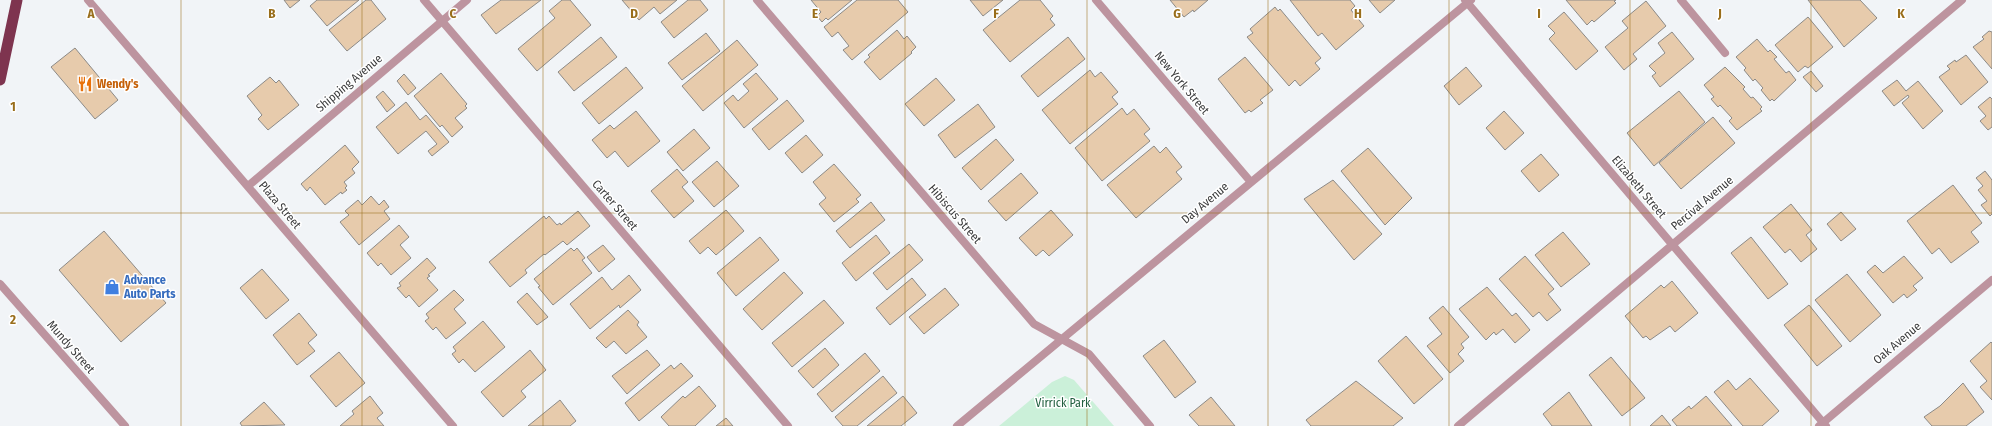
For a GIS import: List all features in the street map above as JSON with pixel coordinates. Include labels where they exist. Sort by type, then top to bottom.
[{"type":"highway","points":[[0,80],[17,0]]},
{"type":"street","name":"Plaza Street","points":[[88,0],[453,426]]},
{"type":"street","name":"Carter Street","points":[[424,0],[788,426]]},
{"type":"street","name":"Shipping Avenue","points":[[248,186],[467,0]]},
{"type":"street","name":"Hibiscus Street","points":[[757,0],[1034,324],[1060,340],[1089,354],[1150,426]]},
{"type":"street","name":"New York Street","points":[[1096,0],[1250,181]]},
{"type":"street","points":[[1681,0],[1724,53]]},
{"type":"street","name":"Percival Avenue","points":[[1458,426],[1671,244],[1962,0]]},
{"type":"street","name":"Day Avenue","points":[[957,426],[1468,1]]},
{"type":"street","name":"Elizabeth Street","points":[[1468,1],[1823,425]]},
{"type":"street","name":"Oak Avenue","points":[[1823,425],[1992,280]]},
{"type":"street","name":"Mundy Street","points":[[0,284],[125,426]]},
{"type":"green space","name":"Virrick Park","points":[[1065,376],[1074,380],[1114,426],[999,426],[1052,382]]},
{"type":"building","points":[[284,0],[300,0],[290,8]]},
{"type":"building","points":[[317,0],[359,0],[327,26],[310,6]]},
{"type":"building","points":[[366,0],[371,0],[386,19],[347,51],[329,30]]},
{"type":"building","points":[[501,0],[541,0],[496,34],[481,15]]},
{"type":"building","points":[[562,0],[570,0],[591,25],[537,71],[518,49],[555,18],[549,11]]},
{"type":"building","points":[[622,0],[677,0],[660,14],[654,7],[639,20]]},
{"type":"building","points":[[688,0],[700,0],[708,10],[674,38],[661,22]]},
{"type":"building","points":[[811,0],[852,0],[828,20],[826,18],[822,22],[817,16],[821,12]]},
{"type":"building","points":[[857,0],[898,0],[908,12],[852,60],[843,50],[849,46],[838,32],[832,37],[824,27]]},
{"type":"building","points":[[970,0],[1003,0],[983,16]]},
{"type":"building","points":[[1020,0],[1040,0],[1053,16],[1050,19],[1055,25],[1010,62],[983,30]]},
{"type":"building","points":[[1170,0],[1208,0],[1194,12],[1193,10],[1184,17]]},
{"type":"building","points":[[1290,0],[1350,0],[1355,6],[1351,10],[1364,26],[1336,50],[1322,33],[1318,36]]},
{"type":"building","points":[[1369,0],[1395,0],[1380,13]]},
{"type":"building","points":[[1566,0],[1616,0],[1614,1],[1616,3],[1594,22],[1592,20],[1587,25]]},
{"type":"building","points":[[1808,0],[1860,0],[1877,18],[1844,47]]},
{"type":"building","points":[[1646,1],[1666,26],[1633,54],[1637,59],[1624,70],[1605,47],[1628,28],[1622,21]]},
{"type":"building","points":[[1275,7],[1278,11],[1280,9],[1321,58],[1315,63],[1320,69],[1300,86],[1295,80],[1289,86],[1247,37],[1253,33],[1250,29]]},
{"type":"building","points":[[1564,12],[1598,51],[1576,70],[1549,39],[1555,33],[1548,26]]},
{"type":"building","points":[[1808,17],[1833,47],[1808,68],[1805,66],[1798,72],[1775,45]]},
{"type":"building","points":[[897,30],[904,39],[907,36],[916,47],[911,52],[912,53],[880,80],[864,62],[870,57],[868,55]]},
{"type":"building","points":[[1989,31],[1992,32],[1992,69],[1973,47],[1984,39],[1982,37]]},
{"type":"building","points":[[1672,32],[1694,59],[1660,87],[1652,76],[1656,73],[1649,66],[1665,53],[1658,43]]},
{"type":"building","points":[[706,33],[720,51],[682,80],[668,63]]},
{"type":"building","points":[[601,37],[617,57],[574,91],[558,72]]},
{"type":"building","points":[[1068,37],[1085,59],[1038,97],[1021,76]]},
{"type":"building","points":[[1757,39],[1768,52],[1770,50],[1777,57],[1774,59],[1786,73],[1789,71],[1796,80],[1774,101],[1772,99],[1770,101],[1761,90],[1763,88],[1755,79],[1753,81],[1744,70],[1746,68],[1736,57]]},
{"type":"building","points":[[737,40],[758,65],[703,111],[682,86]]},
{"type":"building","name":"Wendy's","points":[[75,48],[118,100],[95,119],[51,67]]},
{"type":"building","points":[[1966,55],[1988,82],[1961,105],[1939,77],[1950,69],[1947,66]]},
{"type":"building","points":[[1245,57],[1273,90],[1260,100],[1263,103],[1251,112],[1249,110],[1245,113],[1218,79]]},
{"type":"building","points":[[626,67],[643,88],[599,124],[582,103]]},
{"type":"building","points":[[1466,67],[1482,86],[1459,105],[1444,86]]},
{"type":"building","points":[[1725,67],[1745,87],[1743,89],[1751,98],[1753,97],[1762,107],[1760,109],[1762,111],[1737,130],[1729,121],[1732,118],[1720,105],[1718,107],[1711,99],[1714,97],[1704,85]]},
{"type":"building","points":[[1090,70],[1095,77],[1101,72],[1118,92],[1112,97],[1118,104],[1070,144],[1042,110]]},
{"type":"building","points":[[1811,71],[1823,86],[1816,92],[1803,77]]},
{"type":"building","points":[[441,73],[467,104],[465,106],[467,108],[455,118],[463,127],[452,137],[442,125],[440,127],[414,96]]},
{"type":"building","points":[[756,73],[778,99],[744,128],[724,103],[733,95],[738,101],[749,91],[743,84]]},
{"type":"building","points":[[404,74],[416,88],[408,95],[397,81]]},
{"type":"building","points":[[270,77],[276,83],[279,80],[299,105],[268,130],[258,119],[262,115],[247,96]]},
{"type":"building","points":[[936,78],[955,100],[924,126],[905,104]]},
{"type":"building","points":[[1897,80],[1906,91],[1918,81],[1943,111],[1923,129],[1902,103],[1909,97],[1908,95],[1894,106],[1882,91]]},
{"type":"building","points":[[383,91],[395,105],[387,112],[376,97]]},
{"type":"building","points":[[1679,91],[1705,122],[1654,166],[1627,133]]},
{"type":"building","points":[[1990,97],[1992,99],[1992,127],[1988,130],[1980,121],[1986,116],[1978,107]]},
{"type":"building","points":[[787,100],[804,121],[769,150],[752,129]]},
{"type":"building","points":[[406,102],[420,120],[426,115],[449,142],[432,156],[428,151],[437,144],[426,131],[398,154],[376,127]]},
{"type":"building","points":[[978,104],[995,127],[955,158],[938,135]]},
{"type":"building","points":[[1122,108],[1127,115],[1134,109],[1150,129],[1144,134],[1150,141],[1102,181],[1075,148]]},
{"type":"building","points":[[636,111],[660,141],[628,167],[615,151],[607,158],[592,140],[610,125],[614,129]]},
{"type":"building","points":[[1504,111],[1524,133],[1505,150],[1486,128]]},
{"type":"building","points":[[1713,117],[1735,143],[1681,189],[1659,163]]},
{"type":"building","points":[[694,129],[710,148],[683,171],[667,152]]},
{"type":"building","points":[[806,135],[823,155],[802,173],[785,153]]},
{"type":"building","points":[[996,139],[1014,160],[981,190],[962,168]]},
{"type":"building","points":[[345,145],[359,162],[352,169],[355,173],[344,182],[347,186],[345,188],[347,190],[342,194],[341,192],[325,205],[310,187],[307,191],[301,184]]},
{"type":"building","points":[[1154,146],[1160,153],[1166,147],[1182,167],[1176,172],[1182,179],[1136,218],[1107,185]]},
{"type":"building","points":[[1368,148],[1412,198],[1385,225],[1341,171]]},
{"type":"building","points":[[1541,154],[1559,175],[1539,192],[1521,171]]},
{"type":"building","points":[[717,161],[739,186],[714,207],[692,182]]},
{"type":"building","points":[[834,164],[861,195],[856,199],[859,202],[834,222],[819,204],[826,198],[813,182]]},
{"type":"building","points":[[677,169],[688,182],[682,187],[694,201],[674,218],[651,191]]},
{"type":"building","points":[[1985,171],[1992,180],[1992,214],[1990,216],[1981,205],[1987,201],[1978,190],[1983,186],[1976,178]]},
{"type":"building","points":[[1021,173],[1038,193],[1006,221],[988,201]]},
{"type":"building","points":[[1333,180],[1382,234],[1354,260],[1304,199]]},
{"type":"building","points":[[1953,185],[1982,223],[1971,232],[1979,242],[1951,263],[1939,248],[1932,254],[1907,221]]},
{"type":"building","points":[[371,196],[379,205],[384,200],[389,207],[384,211],[390,219],[359,245],[340,222],[349,215],[345,211],[358,200],[362,205]]},
{"type":"building","points":[[871,202],[885,220],[850,248],[836,231]]},
{"type":"building","points":[[1791,204],[1812,230],[1806,235],[1817,249],[1801,262],[1790,249],[1785,253],[1763,227]]},
{"type":"building","points":[[726,210],[744,231],[716,255],[708,247],[700,254],[689,241]]},
{"type":"building","points":[[1051,210],[1073,235],[1049,256],[1043,250],[1036,256],[1019,238]]},
{"type":"building","points":[[578,211],[590,226],[567,245],[563,241],[545,255],[544,254],[525,270],[527,273],[510,287],[489,262],[544,216],[546,219],[549,216],[557,225],[560,223],[561,225]]},
{"type":"building","points":[[1841,212],[1856,229],[1841,241],[1827,224]]},
{"type":"building","points":[[399,225],[409,237],[400,245],[411,258],[391,275],[381,263],[378,266],[367,253]]},
{"type":"building","name":"Advance Auto Parts","points":[[104,231],[166,303],[121,342],[59,270]]},
{"type":"building","points":[[1563,232],[1590,264],[1561,287],[1535,255]]},
{"type":"building","points":[[876,235],[890,253],[856,281],[842,263]]},
{"type":"building","points":[[760,237],[779,260],[736,296],[717,273]]},
{"type":"building","points":[[1751,237],[1788,284],[1768,299],[1731,253]]},
{"type":"building","points":[[909,244],[923,260],[887,290],[873,273]]},
{"type":"building","points":[[603,245],[615,259],[599,272],[587,257]]},
{"type":"building","points":[[571,248],[574,251],[577,248],[585,258],[582,260],[592,273],[553,305],[538,287],[540,286],[534,279]]},
{"type":"building","points":[[1525,256],[1554,289],[1548,294],[1561,310],[1547,321],[1539,312],[1533,317],[1499,279]]},
{"type":"building","points":[[1904,256],[1923,278],[1913,286],[1917,290],[1907,298],[1904,294],[1893,303],[1867,272],[1875,265],[1883,273]]},
{"type":"building","points":[[427,258],[436,268],[428,275],[430,276],[427,278],[438,290],[419,307],[409,295],[406,298],[397,288],[401,286],[399,283]]},
{"type":"building","points":[[262,269],[289,300],[266,319],[240,288]]},
{"type":"building","points":[[784,272],[803,293],[762,330],[743,309]]},
{"type":"building","points":[[1847,274],[1881,315],[1850,342],[1815,300]]},
{"type":"building","points":[[629,275],[641,290],[620,308],[619,305],[590,329],[570,304],[602,277],[612,290]]},
{"type":"building","points":[[912,278],[926,295],[890,325],[876,308]]},
{"type":"building","points":[[1672,281],[1698,313],[1675,332],[1670,326],[1650,340],[1646,336],[1643,338],[1625,316],[1661,285],[1664,288]]},
{"type":"building","points":[[1487,287],[1512,316],[1516,313],[1530,330],[1515,343],[1503,329],[1496,335],[1494,332],[1486,340],[1459,309]]},
{"type":"building","points":[[945,288],[959,305],[924,334],[909,317]]},
{"type":"building","points":[[454,290],[464,300],[454,309],[466,323],[446,339],[436,327],[433,330],[425,321],[429,318],[426,314]]},
{"type":"building","points":[[527,293],[548,317],[537,325],[517,302]]},
{"type":"building","points":[[824,300],[844,323],[792,367],[772,343]]},
{"type":"building","points":[[1809,305],[1842,346],[1817,366],[1784,325]]},
{"type":"building","points":[[1443,306],[1469,337],[1461,344],[1464,348],[1458,354],[1464,361],[1450,373],[1427,346],[1442,334],[1429,318]]},
{"type":"building","points":[[628,310],[639,322],[637,325],[647,337],[626,354],[614,341],[606,348],[596,338]]},
{"type":"building","points":[[299,313],[317,335],[308,343],[315,351],[297,365],[273,335]]},
{"type":"building","points":[[483,321],[505,347],[475,372],[463,359],[459,363],[452,354],[456,351],[453,347]]},
{"type":"building","points":[[1406,336],[1443,379],[1414,404],[1378,361]]},
{"type":"building","points":[[1164,340],[1196,382],[1175,398],[1143,356]]},
{"type":"building","points":[[1991,342],[1992,400],[1980,387],[1987,381],[1970,361]]},
{"type":"building","points":[[825,348],[839,365],[813,388],[798,371]]},
{"type":"building","points":[[530,350],[546,370],[521,391],[526,397],[503,417],[481,392]]},
{"type":"building","points":[[647,350],[660,365],[627,394],[612,376]]},
{"type":"building","points":[[339,352],[365,383],[336,407],[310,376]]},
{"type":"building","points":[[865,353],[880,371],[832,412],[817,394]]},
{"type":"building","points":[[1611,357],[1645,398],[1622,416],[1589,375]]},
{"type":"building","points":[[681,363],[693,376],[639,421],[625,403],[671,365],[674,369]]},
{"type":"building","points":[[883,376],[897,393],[857,426],[843,426],[835,417]]},
{"type":"building","points":[[1750,378],[1779,411],[1762,426],[1743,426],[1714,392],[1728,380],[1736,390]]},
{"type":"building","points":[[1356,381],[1403,418],[1393,426],[1311,426],[1306,420]]},
{"type":"building","points":[[1963,383],[1984,412],[1966,426],[1932,426],[1924,417],[1940,406]]},
{"type":"building","points":[[699,386],[716,406],[695,426],[669,426],[661,417],[683,396],[685,398]]},
{"type":"building","points":[[1569,392],[1592,426],[1552,426],[1543,414]]},
{"type":"building","points":[[370,396],[383,413],[377,418],[384,426],[340,426],[354,414],[352,411]]},
{"type":"building","points":[[903,396],[917,413],[901,426],[867,426]]},
{"type":"building","points":[[1706,396],[1732,426],[1677,426],[1672,420],[1689,406],[1691,409]]},
{"type":"building","points":[[1211,397],[1235,426],[1199,426],[1189,415]]},
{"type":"building","points":[[560,400],[576,421],[570,426],[528,426]]},
{"type":"building","points":[[264,402],[285,425],[242,426],[240,423]]},
{"type":"building","points":[[1662,415],[1671,426],[1650,426]]},
{"type":"building","points":[[726,418],[733,426],[716,426]]},
{"type":"place","name":"Wendy's","points":[[85,84]]},
{"type":"place","name":"Advance Auto Parts","points":[[112,287]]}]
